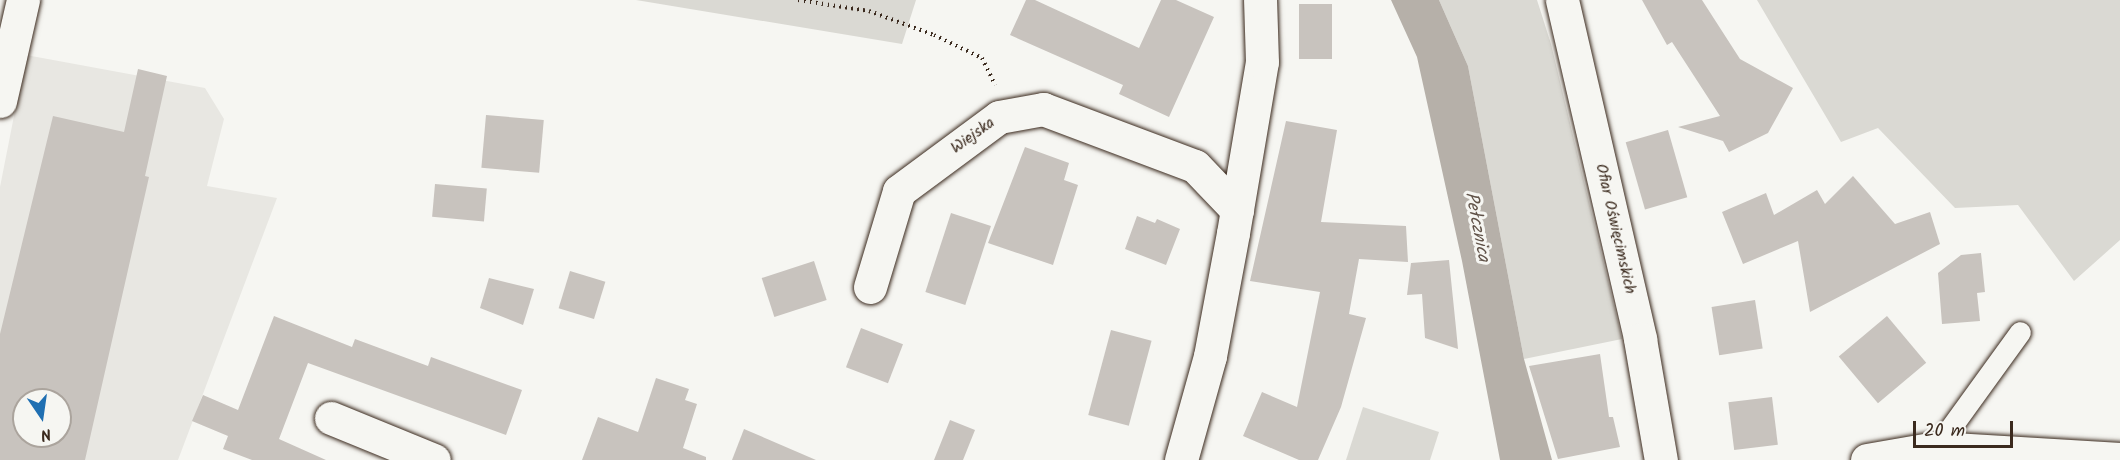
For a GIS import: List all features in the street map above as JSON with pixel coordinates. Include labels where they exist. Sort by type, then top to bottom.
[{"type":"street","points":[[0,101],[23,0]]},
{"type":"street","points":[[1181,460],[1210,356],[1237,210],[1262,62],[1260,0]]},
{"type":"street","name":"Ofiar Oświęcimskich","points":[[1562,0],[1640,339],[1661,460]]},
{"type":"street","name":"Wiejska","points":[[870,287],[899,191],[999,117],[1043,109],[1195,166],[1237,210]]},
{"type":"street","points":[[331,418],[434,460]]},
{"type":"street","points":[[1867,460],[1936,448],[2109,459]]},
{"type":"lane","points":[[1936,448],[2019,332]]},
{"type":"path","points":[[798,0],[869,11],[982,58],[1010,115]]},
{"type":"shaded area","points":[[636,0],[916,0],[902,44]]},
{"type":"shaded area","points":[[1439,0],[1537,0],[1551,44],[1622,339],[1524,359],[1468,66]]},
{"type":"shaded area","points":[[1757,0],[2120,0],[2120,240],[2074,281],[2018,205],[1955,208],[1878,128],[1841,142]]},
{"type":"shaded area","points":[[26,55],[205,88],[224,119],[207,186],[277,198],[178,460],[0,460],[0,187]]},
{"type":"shaded area","points":[[1363,407],[1439,432],[1430,460],[1346,460]]},
{"type":"water","name":"Pełcznica","points":[[1391,0],[1439,0],[1468,66],[1524,359],[1552,460],[1500,460],[1462,261],[1417,57]]},
{"type":"building","points":[[1026,0],[1035,0],[1139,48],[1161,0],[1176,0],[1214,17],[1169,117],[1119,94],[1123,85],[1010,35]]},
{"type":"building","points":[[1642,0],[1702,0],[1740,59],[1793,88],[1768,133],[1729,152],[1723,141],[1678,127],[1720,116],[1672,42],[1667,45]]},
{"type":"building","points":[[1299,4],[1332,4],[1332,59],[1299,59]]},
{"type":"building","points":[[138,69],[167,76],[145,176],[149,177],[85,460],[0,460],[0,334],[53,116],[124,132]]},
{"type":"building","points":[[486,115],[544,120],[539,173],[481,168]]},
{"type":"building","points":[[1286,121],[1337,130],[1321,222],[1406,226],[1408,262],[1359,259],[1349,314],[1366,318],[1341,407],[1318,460],[1299,460],[1243,436],[1262,392],[1297,407],[1320,292],[1250,281]]},
{"type":"building","points":[[1668,130],[1687,197],[1645,209],[1626,142]]},
{"type":"building","points":[[1025,147],[1069,163],[1064,180],[1078,185],[1053,265],[988,243]]},
{"type":"building","points":[[1853,176],[1895,224],[1930,212],[1940,244],[1810,312],[1798,241],[1743,264],[1722,212],[1766,193],[1774,215],[1817,190],[1825,204]]},
{"type":"building","points":[[435,184],[487,189],[484,221],[432,217]]},
{"type":"building","points":[[951,213],[991,226],[965,305],[925,292]]},
{"type":"building","points":[[1137,216],[1155,223],[1157,219],[1180,229],[1166,265],[1125,249]]},
{"type":"building","points":[[1981,253],[1985,292],[1977,293],[1980,321],[1942,324],[1938,273],[1961,255]]},
{"type":"building","points":[[1449,260],[1458,349],[1425,338],[1422,294],[1407,295],[1411,263]]},
{"type":"building","points":[[814,261],[827,300],[774,317],[762,278]]},
{"type":"building","points":[[570,271],[605,282],[594,319],[559,308]]},
{"type":"building","points":[[489,278],[534,289],[523,325],[480,308]]},
{"type":"building","points":[[1755,300],[1763,348],[1719,355],[1712,307]]},
{"type":"building","points":[[274,316],[352,347],[355,339],[428,366],[431,357],[522,390],[506,435],[308,363],[279,439],[326,460],[252,460],[223,449],[228,436],[192,421],[203,395],[238,410]]},
{"type":"building","points":[[1887,316],[1926,363],[1878,403],[1839,356]]},
{"type":"building","points":[[861,328],[903,344],[888,383],[846,367]]},
{"type":"building","points":[[1111,330],[1152,341],[1129,426],[1088,415]]},
{"type":"building","points":[[1600,354],[1609,417],[1613,417],[1620,447],[1558,459],[1529,366]]},
{"type":"building","points":[[656,378],[689,389],[685,400],[697,404],[683,448],[706,457],[706,460],[582,460],[598,417],[638,432]]},
{"type":"building","points":[[1772,397],[1778,445],[1734,450],[1728,402]]},
{"type":"building","points":[[950,420],[975,430],[963,460],[934,460]]},
{"type":"building","points":[[744,429],[816,460],[732,460]]}]
